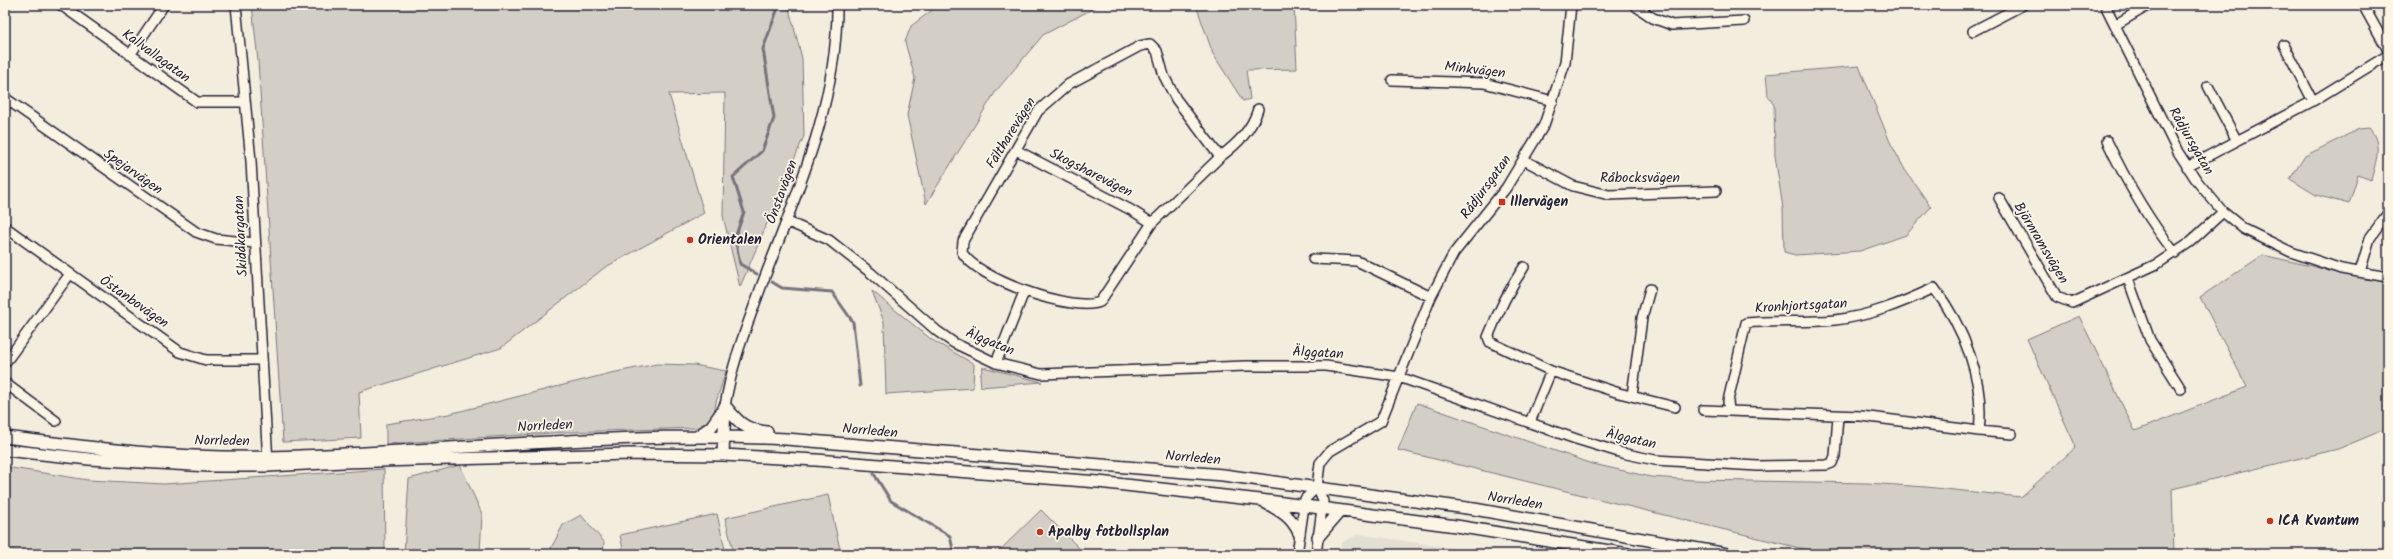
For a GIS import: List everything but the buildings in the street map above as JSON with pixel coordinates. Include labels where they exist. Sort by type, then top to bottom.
[{"type":"main road","points":[[723,455],[725,436],[725,406]]},
{"type":"main road","points":[[697,436],[711,428],[725,406]]},
{"type":"main road","points":[[725,406],[741,425],[756,431],[776,433],[786,440]]},
{"type":"main road","name":"Norrleden","points":[[5,437],[128,453],[268,462],[570,440],[697,436],[725,436],[786,440],[1118,466],[1317,487],[1585,527],[1727,554]]},
{"type":"main road","name":"Norrleden","points":[[5,450],[111,460],[268,462],[343,462],[572,455],[723,455],[816,460],[1098,482],[1304,505],[1526,536],[1628,554]]},
{"type":"main road","points":[[1260,500],[1285,514],[1294,522],[1299,533]]},
{"type":"main road","points":[[1318,537],[1340,511]]},
{"type":"street","name":"Kallvallagatan","points":[[61,5],[197,102],[244,102]]},
{"type":"street","points":[[130,55],[164,5]]},
{"type":"street","name":"Skidåkargatan","points":[[236,5],[244,102],[251,161],[261,360],[268,462]]},
{"type":"street","name":"Önstavägen","points":[[725,406],[734,360],[820,126],[829,84],[837,5]]},
{"type":"street","name":"Rådjursgatan","points":[[1317,487],[1320,463],[1330,451],[1381,421],[1431,297],[1454,253],[1506,188],[1544,125],[1565,63],[1571,5]]},
{"type":"street","points":[[1634,5],[1653,18],[1672,25],[1744,21]]},
{"type":"street","points":[[1973,31],[2023,5]]},
{"type":"street","name":"Rådjursgatan","points":[[2105,5],[2187,167],[2223,212],[2244,229],[2274,245],[2316,262],[2388,277]]},
{"type":"street","points":[[2115,25],[2149,5]]},
{"type":"street","points":[[2362,5],[2388,50]]},
{"type":"street","name":"Fältharevägen","points":[[1220,156],[1176,99],[1164,76],[1157,51],[1150,44],[1140,46],[1069,84],[1048,100],[1038,111],[971,225],[963,241],[962,252],[970,263],[983,272],[1024,292],[1083,303],[1094,304],[1100,302],[1152,223],[1220,156],[1244,135],[1258,109]]},
{"type":"street","points":[[2284,45],[2313,101]]},
{"type":"street","points":[[2187,167],[2313,101],[2388,55]]},
{"type":"street","name":"Minkvägen","points":[[1392,80],[1457,80],[1484,83],[1553,101]]},
{"type":"street","points":[[2208,86],[2237,141]]},
{"type":"street","name":"Spejarvägen","points":[[5,98],[196,232],[216,239],[255,243]]},
{"type":"street","points":[[2107,141],[2138,200],[2175,253]]},
{"type":"street","name":"Skogsharevägen","points":[[1016,150],[1131,210],[1152,223]]},
{"type":"street","name":"Råbocksvägen","points":[[1524,160],[1572,186],[1596,193],[1609,195],[1716,191]]},
{"type":"street","name":"Björnramsvägen","points":[[1999,198],[2057,297],[2065,302],[2076,303],[2128,279],[2175,253],[2223,212]]},
{"type":"street","points":[[2360,272],[2370,238],[2388,213]]},
{"type":"street","name":"Älggatan","points":[[786,221],[829,240],[871,273],[936,331],[954,343],[996,363],[1042,374],[1155,369],[1326,366],[1399,377],[1622,453],[1655,460],[1758,466],[1827,466],[1832,463],[1835,456],[1838,416]]},
{"type":"street","name":"Östanbovägen","points":[[5,228],[180,352],[206,360],[261,360]]},
{"type":"street","points":[[1313,259],[1356,261],[1431,297]]},
{"type":"street","points":[[1524,267],[1510,287],[1488,337],[1490,342],[1551,371],[1632,396],[1675,406]]},
{"type":"street","points":[[5,363],[70,274]]},
{"type":"street","points":[[2128,279],[2150,340],[2181,388]]},
{"type":"street","name":"Kronhjortsgatan","points":[[1729,411],[1728,400],[1746,323],[1835,320],[1857,316],[1891,307],[1934,288],[1955,323],[1972,362],[1981,397],[1979,431]]},
{"type":"street","points":[[1632,396],[1642,318],[1650,289]]},
{"type":"street","points":[[996,363],[1024,292]]},
{"type":"street","points":[[1530,422],[1551,371]]},
{"type":"street","points":[[5,383],[56,421]]},
{"type":"street","points":[[1703,410],[1861,416],[2012,434]]},
{"type":"street","points":[[1297,554],[1305,499],[1317,487],[1323,501],[1316,554]]},
{"type":"shaded area","points":[[252,5],[788,5],[802,58],[804,136],[740,287],[723,216],[725,93],[669,94],[704,213],[604,268],[501,348],[359,392],[361,438],[283,442],[258,61]]},
{"type":"shaded area","points":[[939,5],[1100,5],[1043,35],[996,91],[926,204],[907,115],[915,78],[905,42],[911,26]]},
{"type":"shaded area","points":[[1196,5],[1294,5],[1297,69],[1246,70],[1250,99],[1243,101],[1213,54]]},
{"type":"shaded area","points":[[1859,66],[1890,142],[1905,170],[1931,207],[1906,235],[1860,251],[1795,255],[1784,252],[1783,208],[1775,156],[1774,105],[1768,96],[1766,74]]},
{"type":"shaded area","points":[[2369,128],[2376,140],[2377,146],[2375,166],[2371,180],[2358,175],[2349,204],[2316,195],[2290,179],[2305,156],[2359,129]]},
{"type":"shaded area","points":[[2263,255],[2367,279],[2388,282],[2388,428],[2338,449],[2172,489],[2174,554],[1824,554],[1398,450],[1417,403],[1593,464],[1651,477],[1693,480],[1867,483],[1926,487],[2021,497],[2076,447],[2027,339],[2079,316],[2135,431],[2247,387],[2200,297]]},
{"type":"shaded area","points":[[872,291],[932,340],[974,364],[973,388],[886,394],[884,322]]},
{"type":"shaded area","points":[[657,364],[694,365],[726,371],[716,402],[713,418],[696,428],[567,432],[386,444],[386,424],[449,414],[611,373]]},
{"type":"shaded area","points":[[983,367],[1042,382],[981,387],[980,377]]},
{"type":"shaded area","points":[[460,465],[482,514],[480,554],[404,554],[409,479]]},
{"type":"shaded area","points":[[5,467],[88,480],[164,484],[384,469],[385,554],[5,554]]},
{"type":"shaded area","points":[[828,495],[841,554],[734,554],[725,518]]},
{"type":"shaded area","name":"Apalby fotbollsplan","points":[[1041,510],[1085,554],[996,554]]},
{"type":"shaded area","points":[[717,514],[726,554],[624,554],[620,535]]},
{"type":"shaded area","points":[[581,515],[604,542],[603,554],[548,554],[563,525]]},
{"type":"shaded area","points":[[1358,534],[1487,554],[1341,554],[1342,543]]},
{"type":"waterway","points":[[757,274],[740,264],[735,238],[744,212],[733,177],[762,151],[774,118],[763,49],[779,5]]},
{"type":"waterway","points":[[772,282],[782,288],[832,292],[853,322],[860,386]]},
{"type":"waterway","points":[[874,474],[891,501],[950,536],[954,554]]},
{"type":"place","name":"Illervägen","points":[[1502,202]]},
{"type":"place","name":"Orientalen","points":[[690,240]]},
{"type":"place","name":"ICA Kvantum","points":[[2270,521]]},
{"type":"place","name":"Apalby fotbollsplan","points":[[1040,532]]}]
